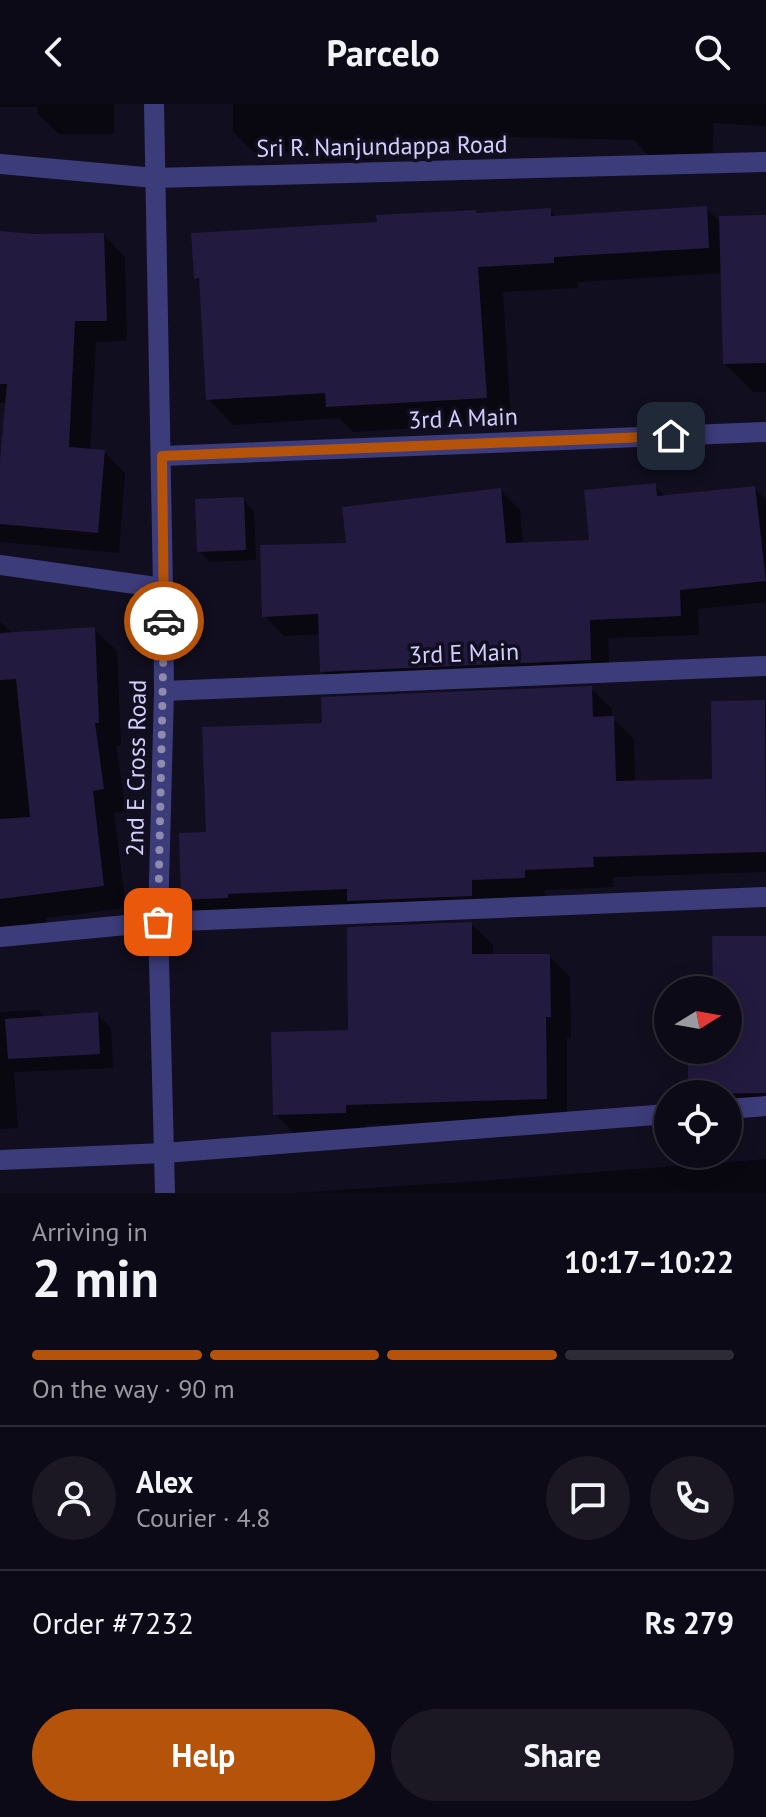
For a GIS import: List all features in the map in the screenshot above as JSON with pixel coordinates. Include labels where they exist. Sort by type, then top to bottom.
[{"type":"street","name":"2nd E Cross Road","points":[[154,104],[162,456],[164,691],[158,922],[165,1193]]},
{"type":"street","name":"Sri R. Nanjundappa Road","points":[[0,164],[155,178],[766,162]]},
{"type":"street","name":"3rd A Main","points":[[162,456],[766,432]]},
{"type":"street","points":[[0,565],[163,588]]},
{"type":"street","name":"3rd E Main","points":[[164,691],[766,666]]},
{"type":"street","points":[[0,937],[158,922],[766,897]]},
{"type":"street","points":[[742,1108],[766,1106]]},
{"type":"street","points":[[0,1160],[164,1153],[654,1115]]},
{"type":"building","points":[[707,206],[709,248],[554,257],[554,263],[478,267],[487,398],[326,407],[325,393],[206,400],[199,278],[194,279],[191,233],[377,222],[376,215],[551,208],[551,216]]},
{"type":"building","points":[[766,215],[766,363],[723,364],[719,216]]},
{"type":"building","points":[[0,231],[104,233],[107,321],[75,321],[69,447],[105,450],[98,533],[0,524],[0,460],[7,384],[0,384]]},
{"type":"building","points":[[656,483],[657,496],[755,486],[766,581],[680,590],[681,616],[590,620],[591,660],[320,672],[318,614],[262,617],[260,545],[346,543],[342,507],[501,488],[506,543],[589,540],[584,490]]},
{"type":"building","points":[[244,497],[246,550],[197,552],[195,499]]},
{"type":"building","points":[[95,627],[99,723],[95,723],[104,789],[93,791],[104,886],[0,899],[0,819],[30,817],[16,679],[0,680],[0,633]]},
{"type":"building","points":[[592,686],[593,717],[614,716],[616,781],[712,779],[711,701],[765,700],[766,852],[593,857],[594,867],[525,870],[525,878],[472,880],[472,896],[347,901],[347,889],[228,894],[228,898],[181,900],[179,833],[206,832],[202,727],[322,723],[321,697]]},
{"type":"building","points":[[472,922],[472,954],[550,954],[551,1017],[546,1017],[547,1099],[346,1105],[346,1113],[273,1115],[271,1032],[348,1030],[347,927]]},
{"type":"building","points":[[712,936],[766,936],[766,1093],[742,1093],[742,1080],[688,1080],[688,1064],[742,1064],[742,976],[713,976]]},
{"type":"building","points":[[98,1012],[100,1054],[8,1059],[5,1019]]},
{"type":"way so far","points":[[158,922],[164,621]]},
{"type":"route","points":[[164,621],[162,456],[671,436]]}]
